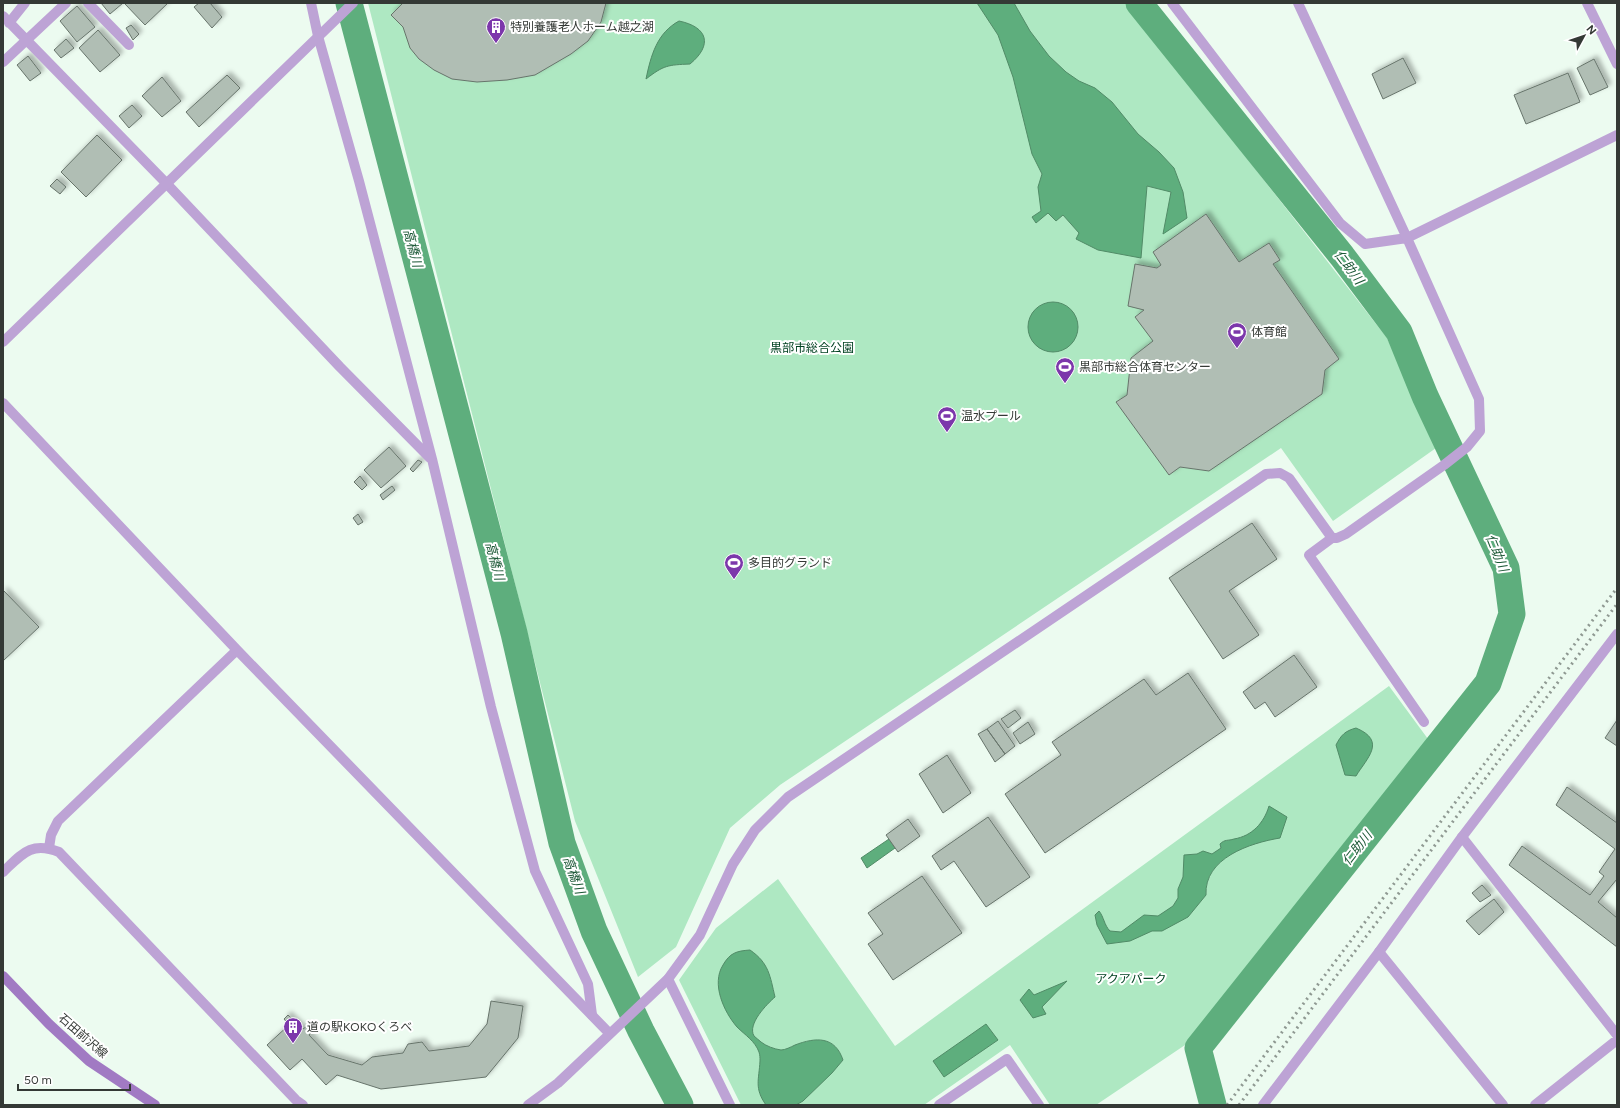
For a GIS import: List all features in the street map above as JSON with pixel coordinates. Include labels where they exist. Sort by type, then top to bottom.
[{"type":"main road","name":"石田前沢線","points":[[3,976],[49,1024],[89,1061],[155,1105]]},
{"type":"street","points":[[25,3],[6,20],[166,183],[334,361],[432,459]]},
{"type":"street","points":[[3,62],[66,3]]},
{"type":"street","points":[[88,3],[129,45]]},
{"type":"street","points":[[311,3],[318,36],[359,181],[432,459],[491,708],[535,871],[588,984],[592,1015]]},
{"type":"street","points":[[3,342],[318,36],[354,3]]},
{"type":"street","points":[[1172,3],[1340,223],[1365,244],[1407,238],[1617,135]]},
{"type":"street","points":[[1298,3],[1407,238],[1479,399],[1480,431],[1467,447],[1346,534],[1337,538],[1332,538],[1309,555],[1424,722]]},
{"type":"street","points":[[1587,3],[1615,54],[1617,64]]},
{"type":"street","points":[[3,403],[238,650],[610,1034]]},
{"type":"street","points":[[528,1105],[558,1083],[668,979],[700,935],[733,864],[755,830],[788,797],[1266,474],[1280,474],[1289,478],[1332,538]]},
{"type":"street","points":[[1263,1105],[1379,952],[1462,837],[1617,634]]},
{"type":"street","points":[[49,848],[51,834],[58,821],[238,650]]},
{"type":"street","points":[[1462,837],[1617,1035]]},
{"type":"street","points":[[3,872],[24,853],[38,847],[49,848],[59,852],[303,1105]]},
{"type":"street","points":[[1379,952],[1503,1105]]},
{"type":"street","points":[[668,979],[730,1105]]},
{"type":"street","points":[[1535,1105],[1617,1040]]},
{"type":"street","points":[[939,1105],[1007,1058],[1039,1105]]},
{"type":"green space","name":"黒部市総合公園","points":[[368,3],[1126,3],[1387,338],[1436,448],[1333,521],[1281,448],[780,785],[730,828],[676,947],[638,977],[575,821]]},
{"type":"green space","name":"アクアパーク","points":[[1389,686],[1428,739],[1191,1041],[1096,1105],[1050,1105],[1010,1045],[924,1105],[741,1105],[679,980],[716,928],[778,879],[895,1046]]},
{"type":"shaded area","points":[[977,3],[1014,3],[1030,31],[1049,56],[1066,72],[1079,81],[1095,88],[1112,102],[1138,134],[1159,152],[1174,168],[1183,192],[1187,218],[1163,234],[1171,192],[1147,186],[1141,258],[1098,250],[1076,239],[1079,233],[1063,215],[1056,221],[1048,213],[1036,223],[1032,217],[1041,211],[1038,187],[1042,174],[1032,154],[1013,77],[998,35]]},
{"type":"shaded area","points":[[679,21],[689,24],[701,32],[704,38],[702,50],[690,64],[662,68],[646,79],[653,53],[660,38],[671,26]]},
{"type":"shaded area","points":[[1048,302],[1058,302],[1071,309],[1078,322],[1078,332],[1071,345],[1058,352],[1048,352],[1039,348],[1032,341],[1028,332],[1028,322],[1032,313],[1039,306]]},
{"type":"shaded area","points":[[1356,728],[1371,738],[1373,744],[1372,750],[1356,776],[1345,775],[1336,745],[1344,734]]},
{"type":"shaded area","points":[[1269,806],[1287,817],[1280,838],[1268,840],[1243,848],[1231,854],[1221,862],[1212,871],[1207,882],[1206,895],[1188,917],[1162,931],[1152,931],[1130,941],[1107,944],[1097,925],[1095,915],[1099,911],[1110,931],[1121,932],[1144,915],[1158,916],[1173,906],[1178,898],[1178,889],[1183,877],[1184,855],[1197,854],[1203,851],[1212,854],[1221,848],[1220,844],[1223,841],[1240,837],[1252,832],[1264,818]]},
{"type":"shaded area","points":[[889,839],[895,848],[867,868],[861,858]]},
{"type":"shaded area","points":[[750,950],[761,960],[768,970],[775,997],[767,1004],[755,1020],[753,1026],[754,1036],[765,1045],[781,1050],[803,1042],[824,1040],[835,1046],[840,1052],[843,1060],[832,1073],[803,1101],[796,1105],[766,1105],[760,1094],[758,1084],[760,1061],[759,1052],[752,1041],[732,1021],[721,998],[718,981],[723,965],[734,953]]},
{"type":"shaded area","points":[[1067,981],[1042,1007],[1046,1014],[1033,1018],[1020,1000],[1029,989],[1034,995]]},
{"type":"shaded area","points":[[986,1024],[998,1040],[944,1077],[933,1061]]},
{"type":"building","points":[[101,3],[123,3],[110,14]]},
{"type":"building","points":[[168,3],[145,25],[125,4]]},
{"type":"building","points":[[199,3],[210,3],[222,17],[212,28],[194,7]]},
{"type":"building","name":"特別養護老人ホーム越之湖","points":[[403,3],[606,3],[601,22],[588,41],[571,54],[535,75],[507,80],[477,82],[452,79],[434,70],[419,59],[410,48],[403,27],[391,15]]},
{"type":"building","points":[[77,6],[95,27],[77,42],[60,21]]},
{"type":"building","points":[[131,25],[139,34],[133,40],[126,28]]},
{"type":"building","points":[[98,30],[120,55],[100,72],[79,48]]},
{"type":"building","points":[[66,39],[74,48],[61,58],[54,50]]},
{"type":"building","points":[[28,56],[41,73],[30,81],[17,65]]},
{"type":"building","points":[[1403,58],[1416,83],[1383,99],[1372,74]]},
{"type":"building","points":[[1594,59],[1608,87],[1590,95],[1577,68]]},
{"type":"building","points":[[1568,73],[1580,102],[1526,124],[1514,95]]},
{"type":"building","points":[[227,75],[240,88],[199,127],[186,112]]},
{"type":"building","points":[[162,77],[181,101],[162,117],[142,96]]},
{"type":"building","points":[[132,105],[142,116],[129,128],[119,116]]},
{"type":"building","points":[[97,135],[122,160],[86,197],[61,172]]},
{"type":"building","points":[[57,179],[66,187],[60,194],[50,186]]},
{"type":"building","name":"体育館","points":[[1206,214],[1239,262],[1269,243],[1280,260],[1273,264],[1339,359],[1325,370],[1322,394],[1209,471],[1180,467],[1169,475],[1116,402],[1127,395],[1131,358],[1153,341],[1135,317],[1144,310],[1128,306],[1135,264],[1157,268],[1161,265],[1153,252]]},
{"type":"building","points":[[389,447],[406,466],[381,488],[364,470]]},
{"type":"building","points":[[418,460],[422,462],[413,472],[410,469]]},
{"type":"building","points":[[360,476],[367,485],[362,490],[354,482]]},
{"type":"building","points":[[392,486],[395,490],[383,500],[380,495]]},
{"type":"building","points":[[358,514],[363,522],[358,525],[353,518]]},
{"type":"building","points":[[1252,523],[1277,559],[1229,591],[1259,635],[1223,659],[1169,578]]},
{"type":"building","points":[[3,590],[39,627],[3,661]]},
{"type":"building","points":[[1294,655],[1317,687],[1275,717],[1265,702],[1255,709],[1243,692]]},
{"type":"building","points":[[1188,673],[1226,729],[1045,853],[1005,794],[1061,755],[1052,742],[1144,679],[1156,695]]},
{"type":"building","points":[[1015,710],[1021,718],[1008,728],[1001,719]]},
{"type":"building","points":[[1617,720],[1617,746],[1605,738]]},
{"type":"building","points":[[998,721],[1015,746],[1005,754],[987,729]]},
{"type":"building","points":[[1028,722],[1035,734],[1020,744],[1013,733]]},
{"type":"building","points":[[987,729],[1005,754],[995,762],[978,734]]},
{"type":"building","points":[[947,755],[971,793],[943,813],[919,774]]},
{"type":"building","points":[[1567,787],[1617,823],[1617,879],[1598,902],[1617,918],[1617,947],[1509,865],[1522,846],[1590,895],[1604,876],[1599,872],[1615,849],[1556,805]]},
{"type":"building","points":[[988,817],[1030,877],[986,907],[954,861],[941,870],[932,856]]},
{"type":"building","points":[[908,819],[920,836],[898,852],[886,835]]},
{"type":"building","points":[[922,876],[962,933],[893,980],[868,944],[883,934],[868,913]]},
{"type":"building","points":[[1482,885],[1491,895],[1480,902],[1472,893]]},
{"type":"building","points":[[1494,899],[1504,912],[1479,935],[1466,921]]},
{"type":"building","name":"道の駅KOKOくろべ","points":[[491,1001],[523,1006],[518,1038],[486,1077],[381,1089],[337,1075],[326,1085],[302,1059],[290,1070],[267,1045],[289,1025],[284,1019],[288,1015],[303,1029],[307,1026],[312,1032],[309,1035],[328,1055],[362,1065],[372,1057],[403,1053],[408,1044],[422,1042],[429,1051],[469,1046],[487,1024]]},
{"type":"waterway","name":"高橋川","points":[[349,3],[514,633],[562,843],[594,931],[641,1031],[680,1105]]},
{"type":"waterway","name":"仁助川","points":[[1139,3],[1342,256],[1399,332],[1425,396],[1506,568],[1512,614],[1488,683],[1198,1048],[1213,1105]]},
{"type":"railway","points":[[1227,1105],[1617,588]]},
{"type":"railway","points":[[1239,1105],[1617,604]]},
{"type":"place","name":"特別養護老人ホーム越之湖","points":[[496,44]]},
{"type":"place","name":"体育館","points":[[1237,349]]},
{"type":"place","name":"黒部市総合体育センター","points":[[1065,384]]},
{"type":"place","name":"温水プール","points":[[947,433]]},
{"type":"place","name":"多目的グランド","points":[[734,580]]},
{"type":"place","name":"道の駅KOKOくろべ","points":[[293,1044]]}]
